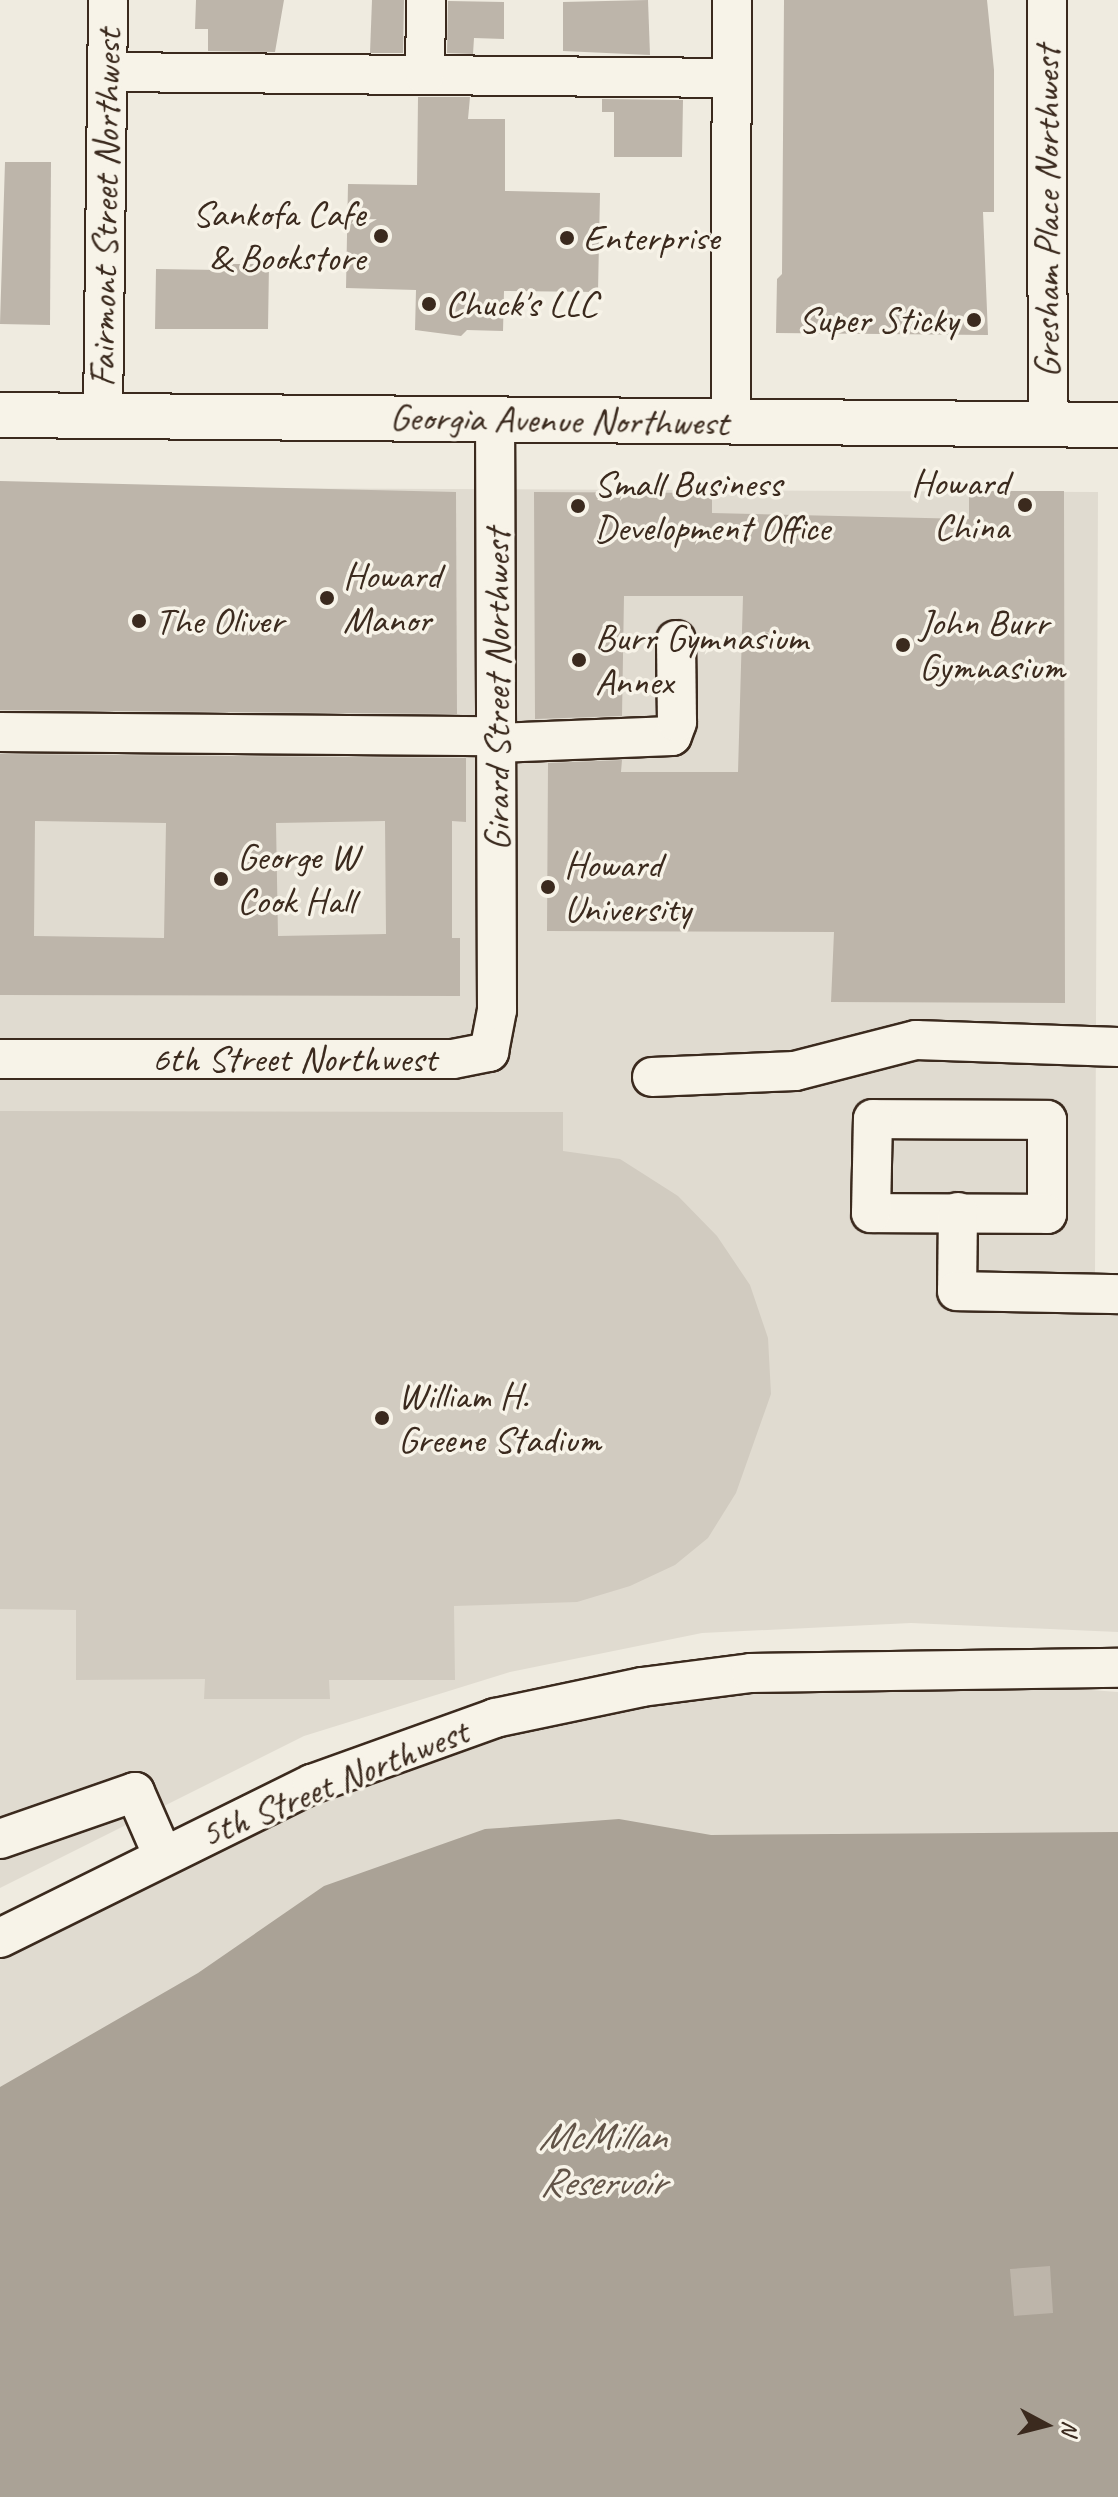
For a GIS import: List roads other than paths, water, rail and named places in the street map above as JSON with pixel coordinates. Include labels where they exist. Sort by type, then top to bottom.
[{"type":"highway","name":"Georgia Avenue Northwest","points":[[0,415],[1118,425]]},
{"type":"street","name":"Fairmont Street Northwest","points":[[103,416],[108,0]]},
{"type":"street","points":[[425,75],[426,0]]},
{"type":"street","points":[[731,422],[732,0]]},
{"type":"street","name":"Gresham Place Northwest","points":[[1047,0],[1048,425]]},
{"type":"street","points":[[108,72],[731,78]]},
{"type":"street","name":"Girard Street Northwest","points":[[495,419],[497,961]]},
{"type":"street","points":[[0,732],[497,740],[672,736],[677,722],[676,640]]},
{"type":"street","name":"6th Street Northwest","points":[[3,1059],[479,1058],[496,1036],[497,961]]},
{"type":"street","points":[[652,1077],[795,1071],[916,1040],[1118,1047]]},
{"type":"street","points":[[873,1119],[1047,1120],[1047,1214],[958,1212],[871,1213],[873,1119]]},
{"type":"street","points":[[958,1212],[957,1291],[1118,1294]]},
{"type":"street","name":"5th Street Northwest","points":[[0,1938],[163,1856],[375,1758],[495,1718],[594,1695],[804,1669],[1118,1668]]},
{"type":"street","points":[[0,1839],[135,1792],[163,1856]]},
{"type":"water","name":"McMillan Reservoir","points":[[619,1819],[711,1835],[1118,1832],[1118,2497],[0,2497],[0,2087],[198,1973],[324,1886],[485,1829]]},
{"type":"place","name":"Sankofa Cafe & Bookstore","points":[[381,236]]},
{"type":"place","name":"Enterprise","points":[[567,238]]},
{"type":"place","name":"Chuck's LLC","points":[[429,304]]},
{"type":"place","name":"Super Sticky","points":[[974,320]]},
{"type":"place","name":"Howard China","points":[[1025,505]]},
{"type":"place","name":"Small Business Development Office","points":[[578,506]]},
{"type":"place","name":"Howard Manor","points":[[327,598]]},
{"type":"place","name":"The Oliver","points":[[139,621]]},
{"type":"place","name":"John Burr Gymnasium","points":[[903,645]]},
{"type":"place","name":"Burr Gymnasium Annex","points":[[579,660]]},
{"type":"place","name":"George W Cook Hall","points":[[221,879]]},
{"type":"place","name":"Howard University","points":[[548,887]]},
{"type":"place","name":"William H. Greene Stadium","points":[[382,1418]]}]
